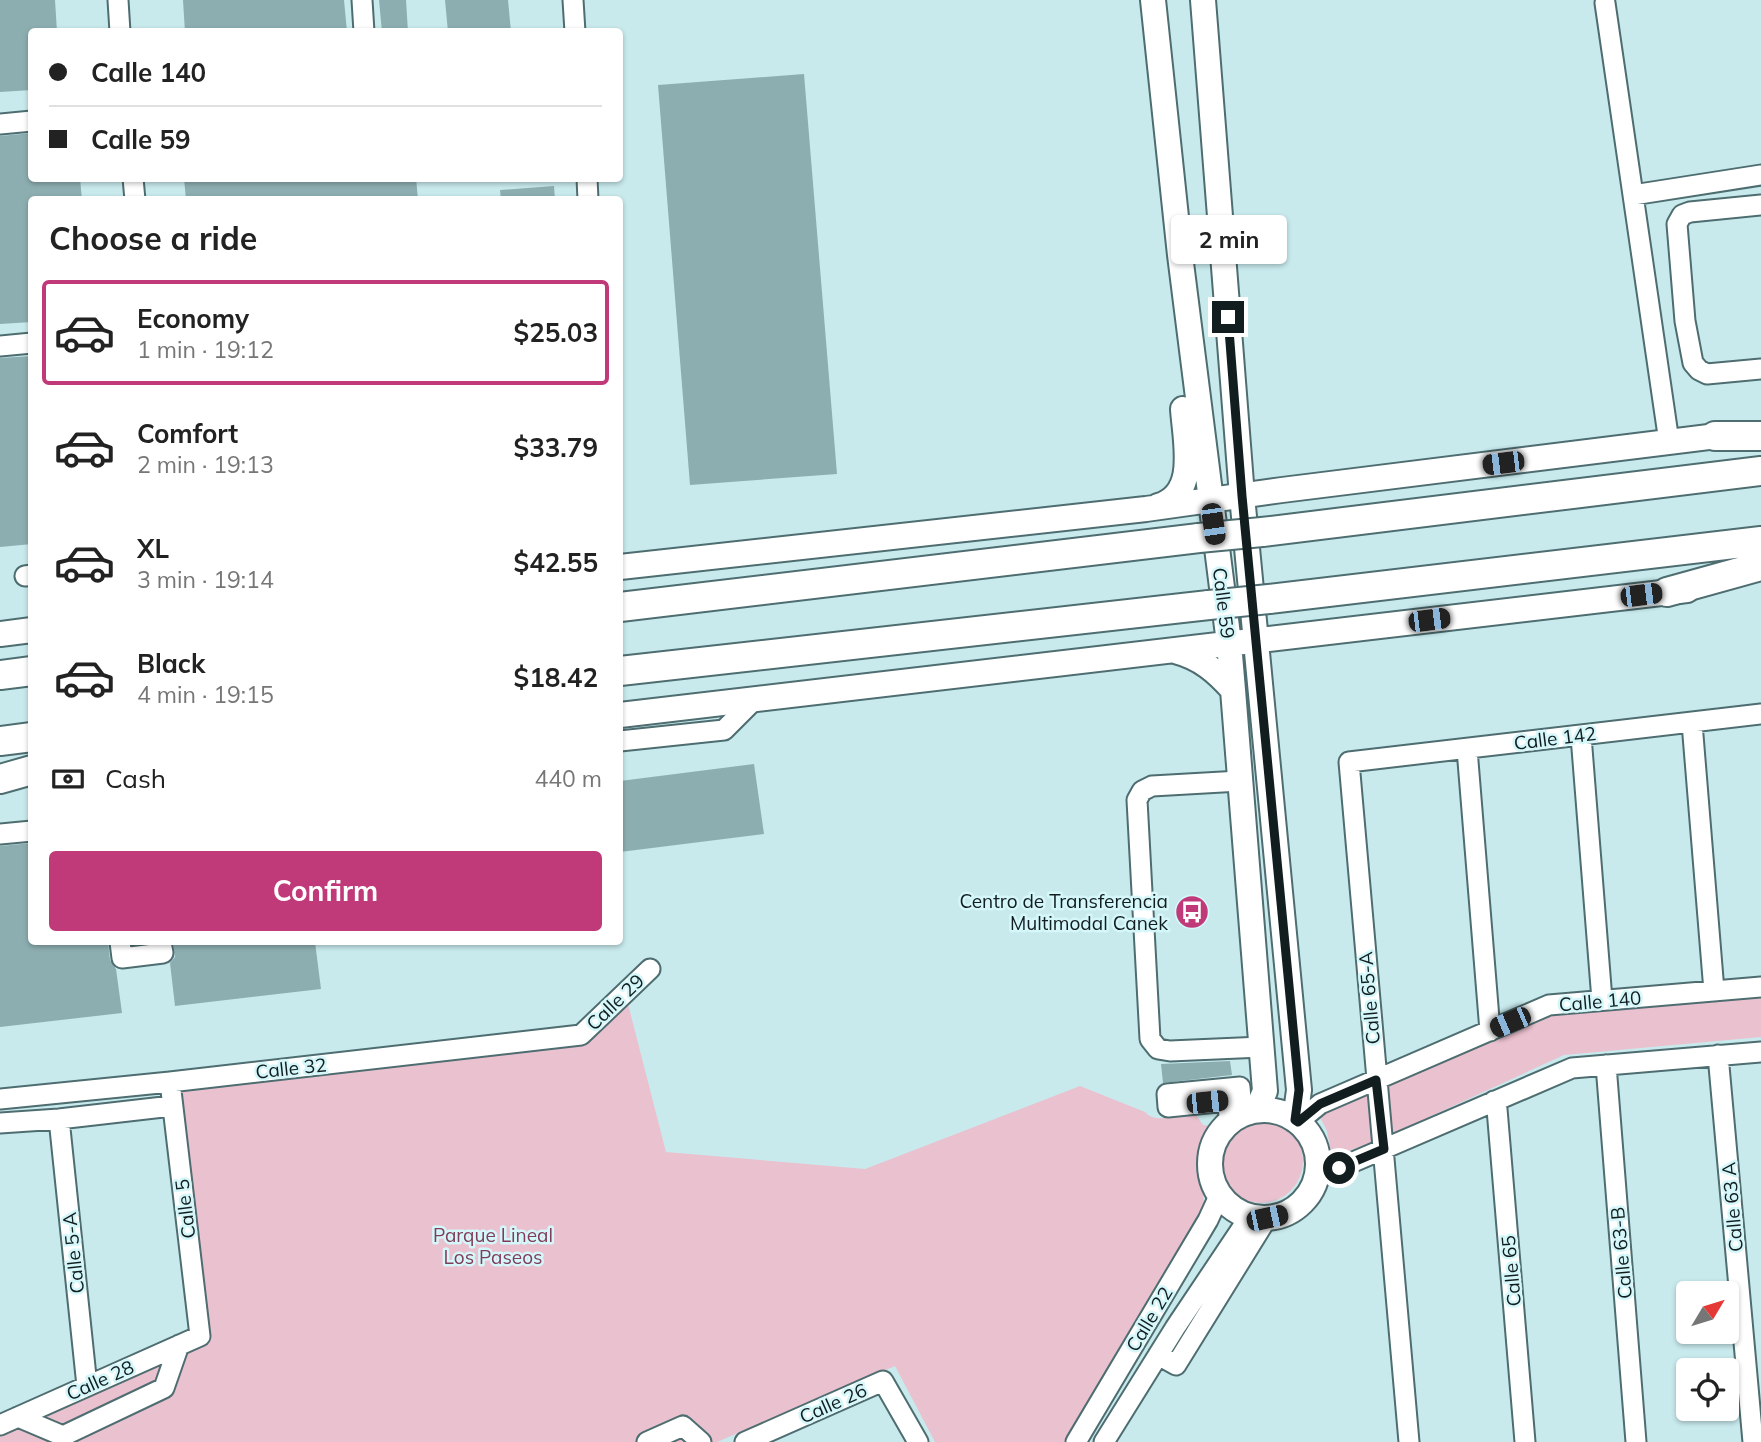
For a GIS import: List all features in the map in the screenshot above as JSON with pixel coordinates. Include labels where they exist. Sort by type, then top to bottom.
[{"type":"highway","points":[[1716,436],[1761,436]]},
{"type":"highway","points":[[623,607],[1761,471]]},
{"type":"highway","points":[[623,671],[1761,541]]},
{"type":"highway","points":[[1667,592],[1761,566]]},
{"type":"highway","points":[[0,741],[28,738]]},
{"type":"highway","points":[[0,781],[28,771]]},
{"type":"main road","name":"Calle 59","points":[[1153,0],[1180,255],[1229,643],[1262,1047],[1265,1091],[1259,1105],[1234,1112]]},
{"type":"main road","name":"Calle 59","points":[[1203,0],[1242,496],[1299,1090],[1296,1121]]},
{"type":"main road","points":[[1146,509],[1168,503],[1178,493],[1188,471],[1179,353],[1180,255]]},
{"type":"main road","points":[[623,567],[1146,509],[1761,430]]},
{"type":"main road","points":[[623,715],[1761,581]]},
{"type":"main road","points":[[0,634],[28,630]]},
{"type":"main road","points":[[1168,650],[1202,660],[1233,690]]},
{"type":"main road","points":[[0,781],[28,780]]},
{"type":"main road","points":[[1234,1112],[1279,1112],[1296,1121],[1308,1133],[1318,1162],[1317,1178],[1309,1193],[1298,1206],[1283,1214],[1258,1217],[1233,1208],[1220,1194],[1213,1180],[1210,1164],[1219,1134],[1234,1112]]},
{"type":"street","points":[[118,0],[120,28]]},
{"type":"street","points":[[362,0],[364,28]]},
{"type":"street","points":[[573,0],[575,28]]},
{"type":"street","points":[[1605,4],[1669,442]]},
{"type":"street","points":[[0,124],[28,121]]},
{"type":"street","points":[[1633,195],[1761,175]]},
{"type":"street","points":[[1761,205],[1690,212],[1682,215],[1677,224],[1685,321],[1693,363],[1706,374],[1761,369]]},
{"type":"street","points":[[0,346],[28,343]]},
{"type":"street","points":[[623,741],[724,730],[755,699]]},
{"type":"street","name":"Calle 142","points":[[1349,762],[1761,715]]},
{"type":"street","points":[[1692,723],[1714,991]]},
{"type":"street","points":[[1581,736],[1602,1000]]},
{"type":"street","points":[[1467,749],[1490,1031]]},
{"type":"street","name":"Calle 65-A","points":[[1349,762],[1409,1442]]},
{"type":"street","points":[[1240,781],[1152,786],[1142,791],[1137,800],[1150,1039],[1158,1049],[1170,1051],[1262,1047]]},
{"type":"street","points":[[0,834],[28,831]]},
{"type":"street","points":[[120,945],[122,958],[163,953],[162,945]]},
{"type":"street","name":"Calle 29","points":[[581,1035],[650,969]]},
{"type":"street","name":"Calle 140","points":[[1296,1121],[1320,1104],[1549,1005],[1761,987]]},
{"type":"street","name":"Calle 32","points":[[0,1099],[581,1035]]},
{"type":"street","points":[[1317,1178],[1572,1068],[1761,1052]]},
{"type":"street","name":"Calle 63 A","points":[[1718,1055],[1753,1442]]},
{"type":"street","name":"Calle 63-B","points":[[1606,1065],[1636,1442]]},
{"type":"street","name":"Calle 5","points":[[170,1082],[200,1336]]},
{"type":"street","name":"Calle 65","points":[[1494,1101],[1499,1123],[1525,1442]]},
{"type":"street","points":[[0,1124],[172,1106]]},
{"type":"street","name":"Calle 5-A","points":[[59,1119],[86,1386]]},
{"type":"street","name":"Calle 22","points":[[1076,1442],[1208,1220],[1220,1194]]},
{"type":"street","name":"Calle 22","points":[[1104,1442],[1158,1355],[1258,1217]]},
{"type":"street","name":"Calle 28","points":[[9,1421],[200,1336]]},
{"type":"street","points":[[9,1421],[63,1436],[164,1388],[179,1345]]},
{"type":"street","name":"Calle 26","points":[[745,1442],[784,1434],[883,1381],[918,1442]]},
{"type":"street","points":[[648,1442],[683,1426],[701,1442]]},
{"type":"green space","points":[[1761,992],[1761,1037],[1564,1055],[1392,1134],[1385,1084],[1551,1011]]},
{"type":"green space","name":"Parque Lineal Los Paseos","points":[[628,1004],[666,1152],[865,1169],[1080,1086],[1155,1118],[1194,1112],[1203,1125],[1210,1126],[1198,1156],[1205,1210],[1068,1442],[935,1442],[895,1366],[717,1442],[0,1442],[0,1432],[208,1339],[170,1082],[588,1041]]},
{"type":"green space","points":[[1372,1090],[1376,1141],[1332,1157],[1327,1131],[1318,1113]]},
{"type":"green space","points":[[1261,1119],[1277,1122],[1291,1131],[1300,1145],[1303,1161],[1300,1177],[1291,1191],[1277,1200],[1261,1203],[1245,1200],[1231,1191],[1222,1177],[1219,1161],[1222,1145],[1231,1131],[1245,1122]]},
{"type":"building","points":[[0,0],[55,0],[57,28],[28,28],[28,90],[0,92]]},
{"type":"building","points":[[183,0],[344,0],[347,28],[185,28]]},
{"type":"building","points":[[379,0],[406,0],[408,28],[382,28]]},
{"type":"building","points":[[445,0],[508,0],[511,28],[448,28]]},
{"type":"building","points":[[804,74],[837,474],[690,485],[658,85]]},
{"type":"building","points":[[28,133],[28,182],[80,182],[82,196],[28,196],[28,322],[0,324],[0,136]]},
{"type":"building","points":[[184,182],[416,182],[418,196],[186,196]]},
{"type":"building","points":[[554,186],[555,196],[501,196],[500,190]]},
{"type":"building","points":[[28,356],[28,544],[0,547],[0,358]]},
{"type":"building","points":[[754,764],[764,834],[623,852],[623,781]]},
{"type":"building","points":[[28,843],[28,945],[108,945],[110,960],[116,969],[122,1013],[0,1027],[0,846]]},
{"type":"building","points":[[173,945],[315,945],[321,989],[175,1006],[170,963],[175,957]]},
{"type":"building","points":[[1230,1061],[1232,1075],[1163,1083],[1161,1064]]},
{"type":"place","name":"Centro de Transferencia Multimodal Canek","points":[[1192,912]]},
{"type":"route","points":[[1228,317],[1242,496],[1299,1090],[1295,1120],[1298,1122],[1320,1104],[1376,1080],[1384,1149],[1339,1168]]}]
